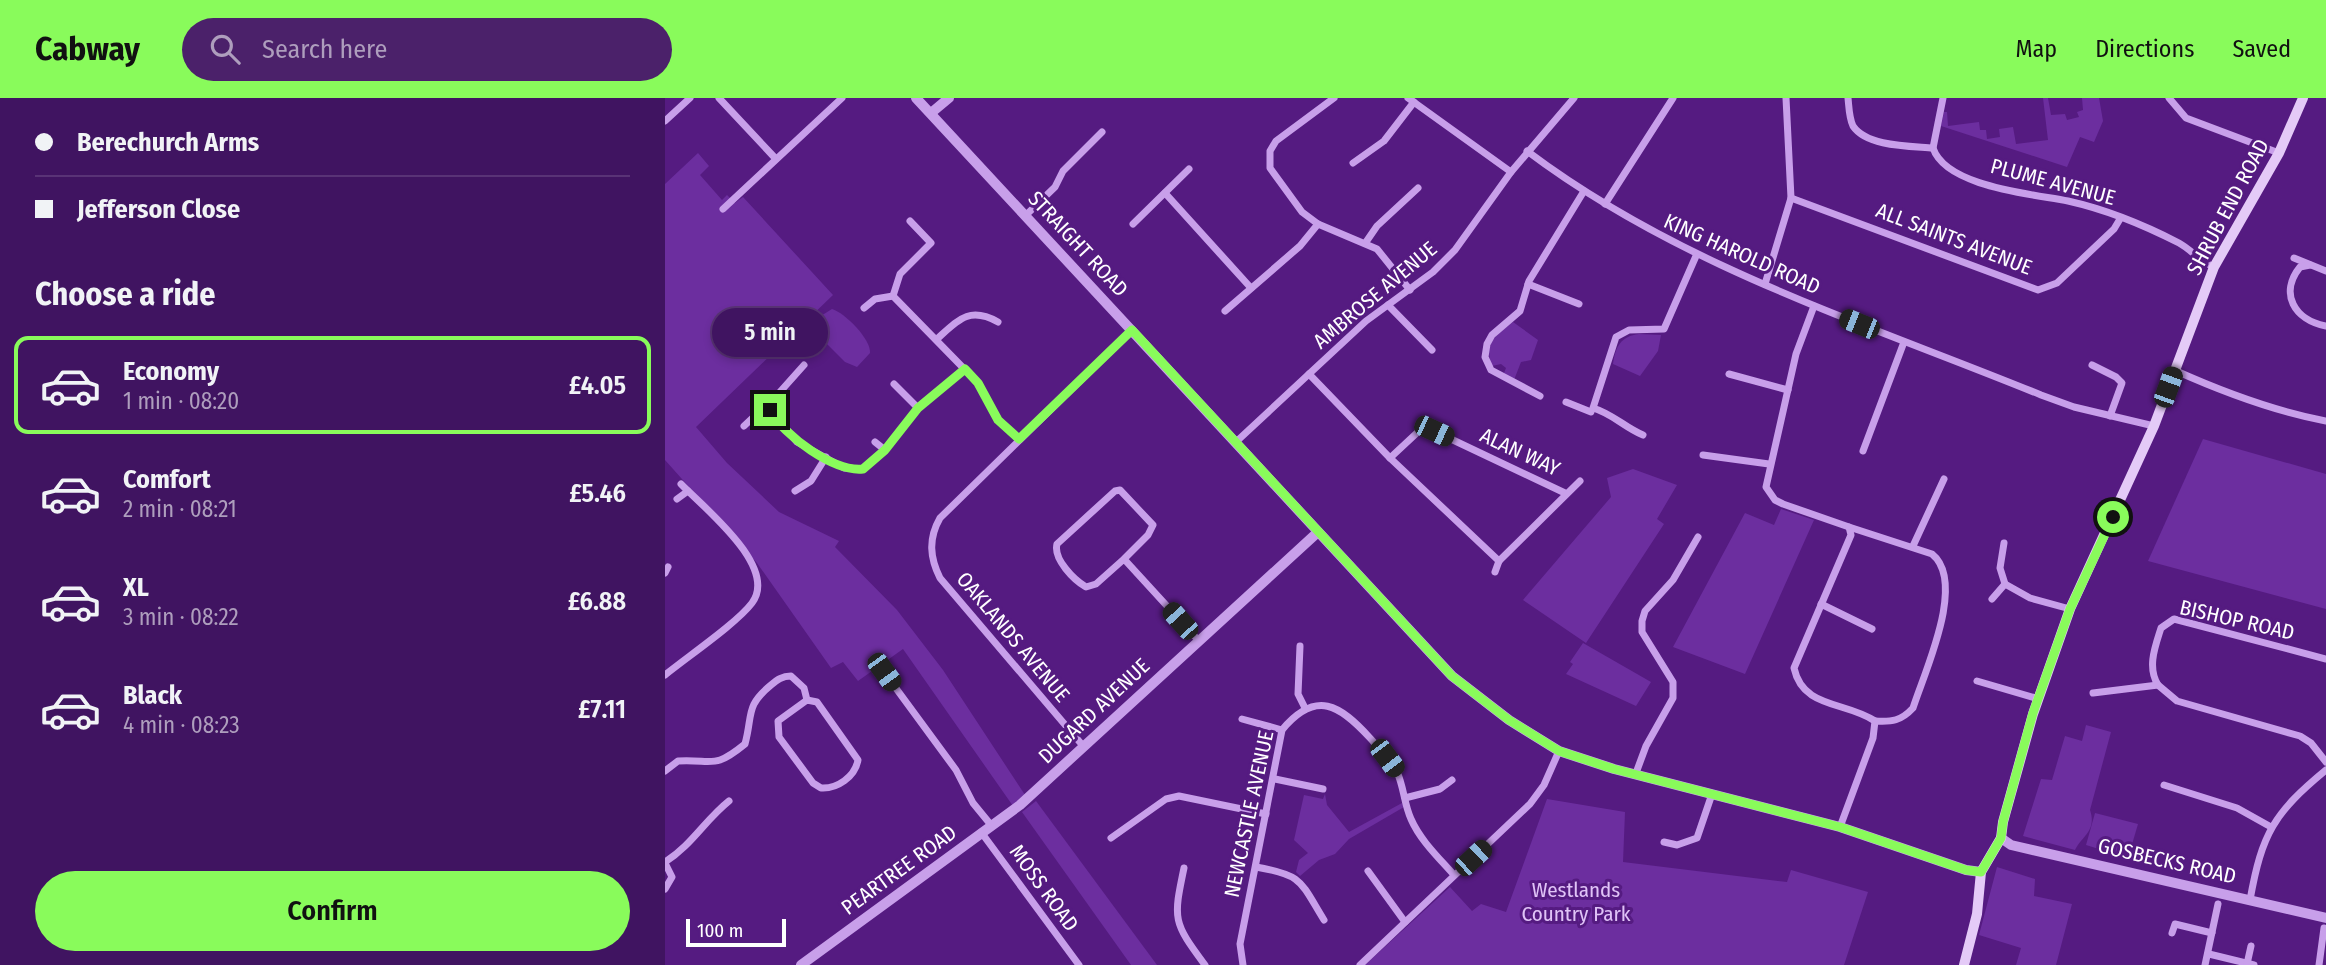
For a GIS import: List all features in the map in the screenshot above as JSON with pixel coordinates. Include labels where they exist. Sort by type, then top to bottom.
[{"type":"main road","name":"SHRUB END ROAD","points":[[1964,965],[1977,914],[1981,872],[2001,838],[2003,822],[2039,699],[2070,609],[2154,426],[2214,267],[2279,153],[2303,98]]},
{"type":"street","points":[[665,121],[690,98]]},
{"type":"street","points":[[719,98],[776,159]]},
{"type":"street","points":[[723,209],[842,98]]},
{"type":"street","name":"STRAIGHT ROAD","points":[[916,98],[1237,441],[1452,676],[1509,720],[1559,751],[1840,827],[1966,870],[1981,872]]},
{"type":"street","points":[[931,113],[949,98]]},
{"type":"street","points":[[1334,98],[1276,141],[1270,151],[1269,162],[1275,176],[1302,212],[1318,224],[1366,242],[1387,258],[1409,289]]},
{"type":"street","name":"AMBROSE AVENUE","points":[[1237,441],[1309,374],[1455,250],[1511,172],[1574,98]]},
{"type":"street","points":[[1605,204],[1673,98]]},
{"type":"street","points":[[1765,284],[1791,198],[1786,98]]},
{"type":"street","points":[[1848,98],[1851,123],[1859,133],[1900,145],[1933,148],[1943,98]]},
{"type":"street","points":[[2169,98],[2186,118],[2279,153]]},
{"type":"street","points":[[1353,163],[1384,141],[1411,100],[1511,172]]},
{"type":"street","points":[[1025,216],[1055,187],[1062,171],[1102,132]]},
{"type":"street","name":"PLUME AVENUE","points":[[1933,148],[1936,158],[1954,171],[2011,192],[2074,202],[2183,245],[2205,264],[2214,267]]},
{"type":"street","name":"KING HAROLD ROAD","points":[[1527,152],[1605,204],[1696,256],[1814,306],[2041,395],[2154,426]]},
{"type":"street","points":[[1133,224],[1189,169]]},
{"type":"street","points":[[1366,242],[1377,226],[1418,188]]},
{"type":"street","points":[[1540,396],[1497,375],[1487,365],[1485,357],[1492,335],[1520,311],[1528,284],[1584,191]]},
{"type":"street","points":[[1165,193],[1251,288]]},
{"type":"street","name":"ALL SAINTS AVENUE","points":[[1791,198],[2038,290],[2057,283],[2114,229],[2120,219]]},
{"type":"street","points":[[893,296],[900,274],[931,243],[910,221]]},
{"type":"street","points":[[1225,310],[1300,246],[1318,224]]},
{"type":"street","points":[[1591,412],[1616,337],[1629,330],[1664,329],[1696,256]]},
{"type":"street","points":[[2294,258],[2326,271]]},
{"type":"street","points":[[2309,265],[2300,267],[2292,276],[2288,295],[2294,309],[2306,318],[2326,326]]},
{"type":"street","points":[[1528,284],[1579,304]]},
{"type":"street","points":[[864,308],[875,299],[893,296]]},
{"type":"street","points":[[893,296],[978,383],[998,420],[1019,439]]},
{"type":"street","points":[[1388,305],[1432,350]]},
{"type":"street","points":[[1814,306],[1796,354],[1766,486],[1775,500],[1913,547],[1939,560],[1945,575],[1945,612],[1913,708],[1905,717],[1892,722],[1875,720],[1809,695],[1797,684],[1794,668],[1851,535],[1849,527]]},
{"type":"street","points":[[937,340],[955,323],[973,315],[984,314],[998,322]]},
{"type":"street","name":"OAKLANDS AVENUE","points":[[1083,747],[940,578],[934,566],[931,541],[940,518],[1132,330]]},
{"type":"street","points":[[1863,451],[1904,342]]},
{"type":"street","points":[[804,365],[771,402],[770,410],[797,442],[844,468],[863,469],[885,450],[918,408],[965,369]]},
{"type":"street","points":[[2092,365],[2122,383],[2110,416]]},
{"type":"street","points":[[2174,370],[2224,392],[2296,415],[2326,421]]},
{"type":"street","points":[[797,374],[806,378]]},
{"type":"street","points":[[1309,374],[1390,458],[1499,561]]},
{"type":"street","points":[[1729,374],[1788,390]]},
{"type":"street","points":[[894,384],[918,408]]},
{"type":"street","points":[[1566,402],[1591,412],[1613,414],[1625,428],[1643,435]]},
{"type":"street","points":[[744,426],[761,410],[770,410]]},
{"type":"street","name":"ALAN WAY","points":[[1390,458],[1420,430],[1434,431],[1565,493]]},
{"type":"street","points":[[875,442],[885,450]]},
{"type":"street","points":[[1703,455],[1769,464]]},
{"type":"street","points":[[795,491],[811,481],[826,457]]},
{"type":"street","points":[[1913,547],[1944,479]]},
{"type":"street","name":"ALAN WAY","points":[[1495,572],[1499,561],[1580,481]]},
{"type":"street","points":[[665,675],[752,603],[759,587],[757,570],[751,559],[681,484]]},
{"type":"street","points":[[1121,490],[1153,525],[1149,535],[1124,559],[1096,584],[1086,587],[1059,559],[1055,550],[1057,544],[1115,491],[1121,490]]},
{"type":"street","points":[[677,499],[688,491]]},
{"type":"street","name":"DUGARD AVENUE","points":[[1020,805],[1318,532]]},
{"type":"street","points":[[1636,773],[1646,746],[1673,698],[1673,682],[1642,632],[1642,621],[1645,611],[1673,580],[1698,537]]},
{"type":"street","points":[[2004,543],[2000,568],[2005,584],[2030,598],[2070,609]]},
{"type":"street","points":[[1124,559],[1199,641]]},
{"type":"street","points":[[1992,599],[2005,584]]},
{"type":"street","points":[[1821,604],[1872,629]]},
{"type":"street","name":"BISHOP ROAD","points":[[2158,685],[2152,667],[2155,648],[2164,623],[2174,619],[2326,659]]},
{"type":"street","points":[[1300,646],[1297,694],[1305,709],[1321,705],[1336,707],[1348,714],[1397,771],[1417,829],[1454,875]]},
{"type":"street","points":[[884,672],[956,770],[974,803],[991,825]]},
{"type":"street","points":[[665,771],[678,761],[715,764],[745,744],[751,704],[784,676],[799,682],[807,700]]},
{"type":"street","points":[[1977,681],[2039,699]]},
{"type":"street","points":[[2092,693],[2158,685],[2177,701],[2300,736],[2311,743],[2326,762]]},
{"type":"street","points":[[807,700],[817,702],[858,760],[849,777],[829,789],[813,783],[779,737],[776,728],[778,721],[807,700]]},
{"type":"street","name":"NEWCASTLE AVENUE","points":[[1243,965],[1240,944],[1275,779],[1282,730],[1305,709]]},
{"type":"street","points":[[1242,719],[1282,730]]},
{"type":"street","points":[[1840,827],[1873,738],[1875,720]]},
{"type":"street","points":[[1360,965],[1530,804],[1544,785],[1559,751]]},
{"type":"street","points":[[2250,900],[2259,852],[2271,827],[2287,804],[2326,770]]},
{"type":"street","points":[[1275,779],[1323,789]]},
{"type":"street","points":[[1405,798],[1440,789],[1452,780]]},
{"type":"street","points":[[2164,785],[2237,808],[2271,827]]},
{"type":"street","points":[[1664,842],[1677,845],[1697,838],[1712,794]]},
{"type":"street","points":[[1111,838],[1166,799],[1179,796],[1266,814]]},
{"type":"street","points":[[665,889],[672,877],[665,862],[684,850],[711,815],[729,801]]},
{"type":"street","name":"PEARTREE ROAD","points":[[800,965],[1020,805]]},
{"type":"street","name":"MOSS ROAD","points":[[981,832],[1079,965]]},
{"type":"street","name":"GOSBECKS ROAD","points":[[2001,838],[2011,845],[2250,900],[2325,923]]},
{"type":"street","points":[[1256,867],[1288,873],[1299,880],[1324,920]]},
{"type":"street","points":[[1184,868],[1175,910],[1176,921],[1205,965]]},
{"type":"street","points":[[1368,871],[1405,922]]},
{"type":"street","points":[[2205,965],[2218,904]]},
{"type":"street","points":[[2172,933],[2175,920],[2212,933]]},
{"type":"street","points":[[2319,965],[2325,923]]},
{"type":"street","points":[[2310,939],[2322,941]]},
{"type":"street","points":[[2209,954],[2250,964],[2251,946]]},
{"type":"green space","points":[[2043,98],[2048,98],[2051,115],[2065,114],[2067,120],[2079,117],[2077,112],[2083,110],[2082,98],[2099,98],[2103,121],[2094,142],[2080,137],[2067,167],[1941,126],[1944,112],[1947,112],[1948,126],[1979,122],[1980,130],[1986,130],[1987,139],[2000,137],[1999,129],[2013,127],[2016,144],[2048,140]]},
{"type":"green space","points":[[698,153],[709,166],[700,175],[722,200],[727,195],[735,203],[743,197],[833,295],[696,427],[727,463],[779,512],[839,541],[835,547],[897,610],[943,670],[1025,795],[1013,806],[903,649],[858,681],[843,662],[831,668],[757,563],[665,460],[665,184]]},
{"type":"green space","points":[[832,309],[856,327],[869,347],[870,353],[857,367],[845,362],[815,332],[816,319]]},
{"type":"green space","points":[[1513,322],[1538,340],[1531,360],[1521,362],[1514,380],[1504,373],[1506,368],[1501,364],[1492,366],[1489,352],[1497,336]]},
{"type":"green space","points":[[1639,334],[1661,335],[1658,351],[1640,376],[1613,364],[1620,343]]},
{"type":"green space","points":[[2203,439],[2326,474],[2326,609],[2148,561]]},
{"type":"green space","points":[[1633,469],[1677,485],[1657,519],[1664,524],[1586,643],[1523,600],[1611,497],[1607,478]]},
{"type":"green space","points":[[1781,509],[1814,520],[1745,674],[1673,647],[1745,513],[1774,525]]},
{"type":"green space","points":[[1583,643],[1651,682],[1636,706],[1566,674],[1573,664],[1570,662]]},
{"type":"green space","points":[[2086,725],[2111,732],[2090,810],[2092,823],[2088,833],[2075,850],[2023,836],[2041,779],[2052,780],[2065,736],[2082,741]]},
{"type":"green space","points":[[1325,794],[1327,805],[1349,832],[1402,803],[1404,807],[1349,839],[1335,854],[1319,860],[1300,876],[1296,872],[1299,860],[1308,853],[1294,840],[1304,795],[1323,799]]},
{"type":"green space","name":"Westlands Country Park","points":[[1547,799],[1625,812],[1623,862],[1787,882],[1791,870],[1868,892],[1844,965],[1365,965],[1450,887],[1472,911],[1481,904],[1506,912]]},
{"type":"green space","points":[[1036,801],[1157,965],[1131,965],[1022,812]]},
{"type":"green space","points":[[2095,813],[2138,824],[2128,858],[2086,845]]},
{"type":"green space","points":[[1997,867],[2035,879],[2034,896],[2072,904],[2056,965],[2016,965],[2021,948],[1979,935]]},
{"type":"route","points":[[770,410],[797,442],[844,468],[863,469],[885,450],[918,408],[965,369],[978,383],[998,420],[1019,439],[1132,330],[1452,676],[1509,720],[1559,751],[1614,769],[1840,827],[1966,870],[1981,872],[2001,838],[2033,713],[2070,609],[2113,517]]}]
